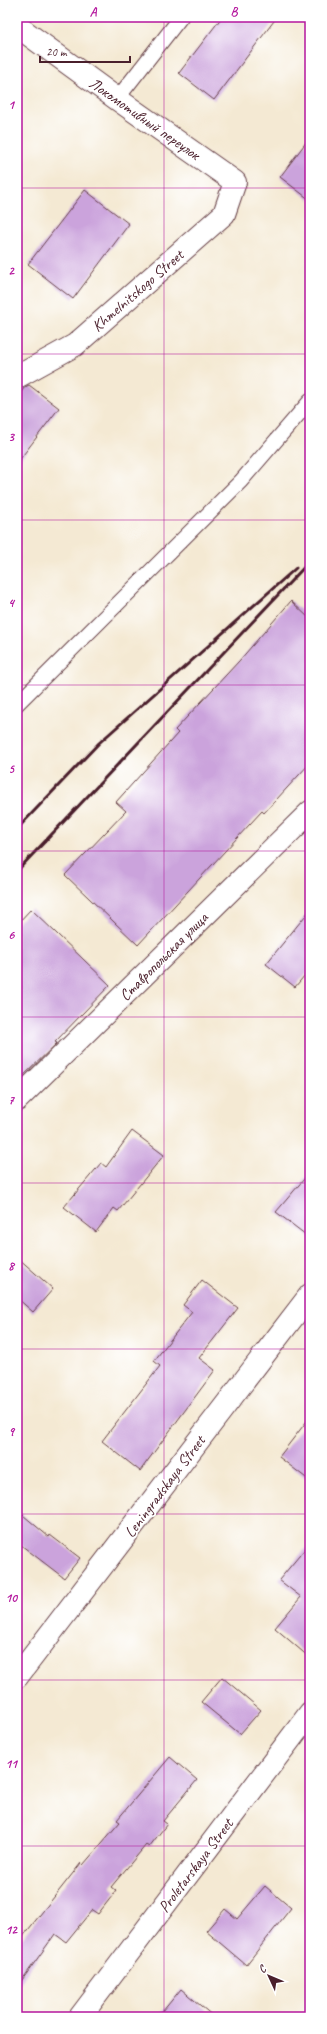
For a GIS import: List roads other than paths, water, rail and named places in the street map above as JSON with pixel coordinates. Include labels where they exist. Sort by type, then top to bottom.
[{"type":"street","name":"Локомотивный переулок","points":[[17,26],[235,182]]},
{"type":"street","name":"Khmelnitskogo Street","points":[[17,377],[74,345],[224,214],[235,182]]},
{"type":"street","name":"Ставропольская улица","points":[[17,1100],[310,812]]},
{"type":"street","name":"Leningradskaya Street","points":[[17,1677],[310,1295]]},
{"type":"street","name":"Proletarskaya Street","points":[[80,2017],[310,1713]]},
{"type":"lane","points":[[117,99],[181,17]]},
{"type":"lane","points":[[17,704],[241,481],[310,402]]},
{"type":"railway","points":[[17,871],[310,561]]},
{"type":"railway","points":[[17,829],[99,743],[296,568]]}]
